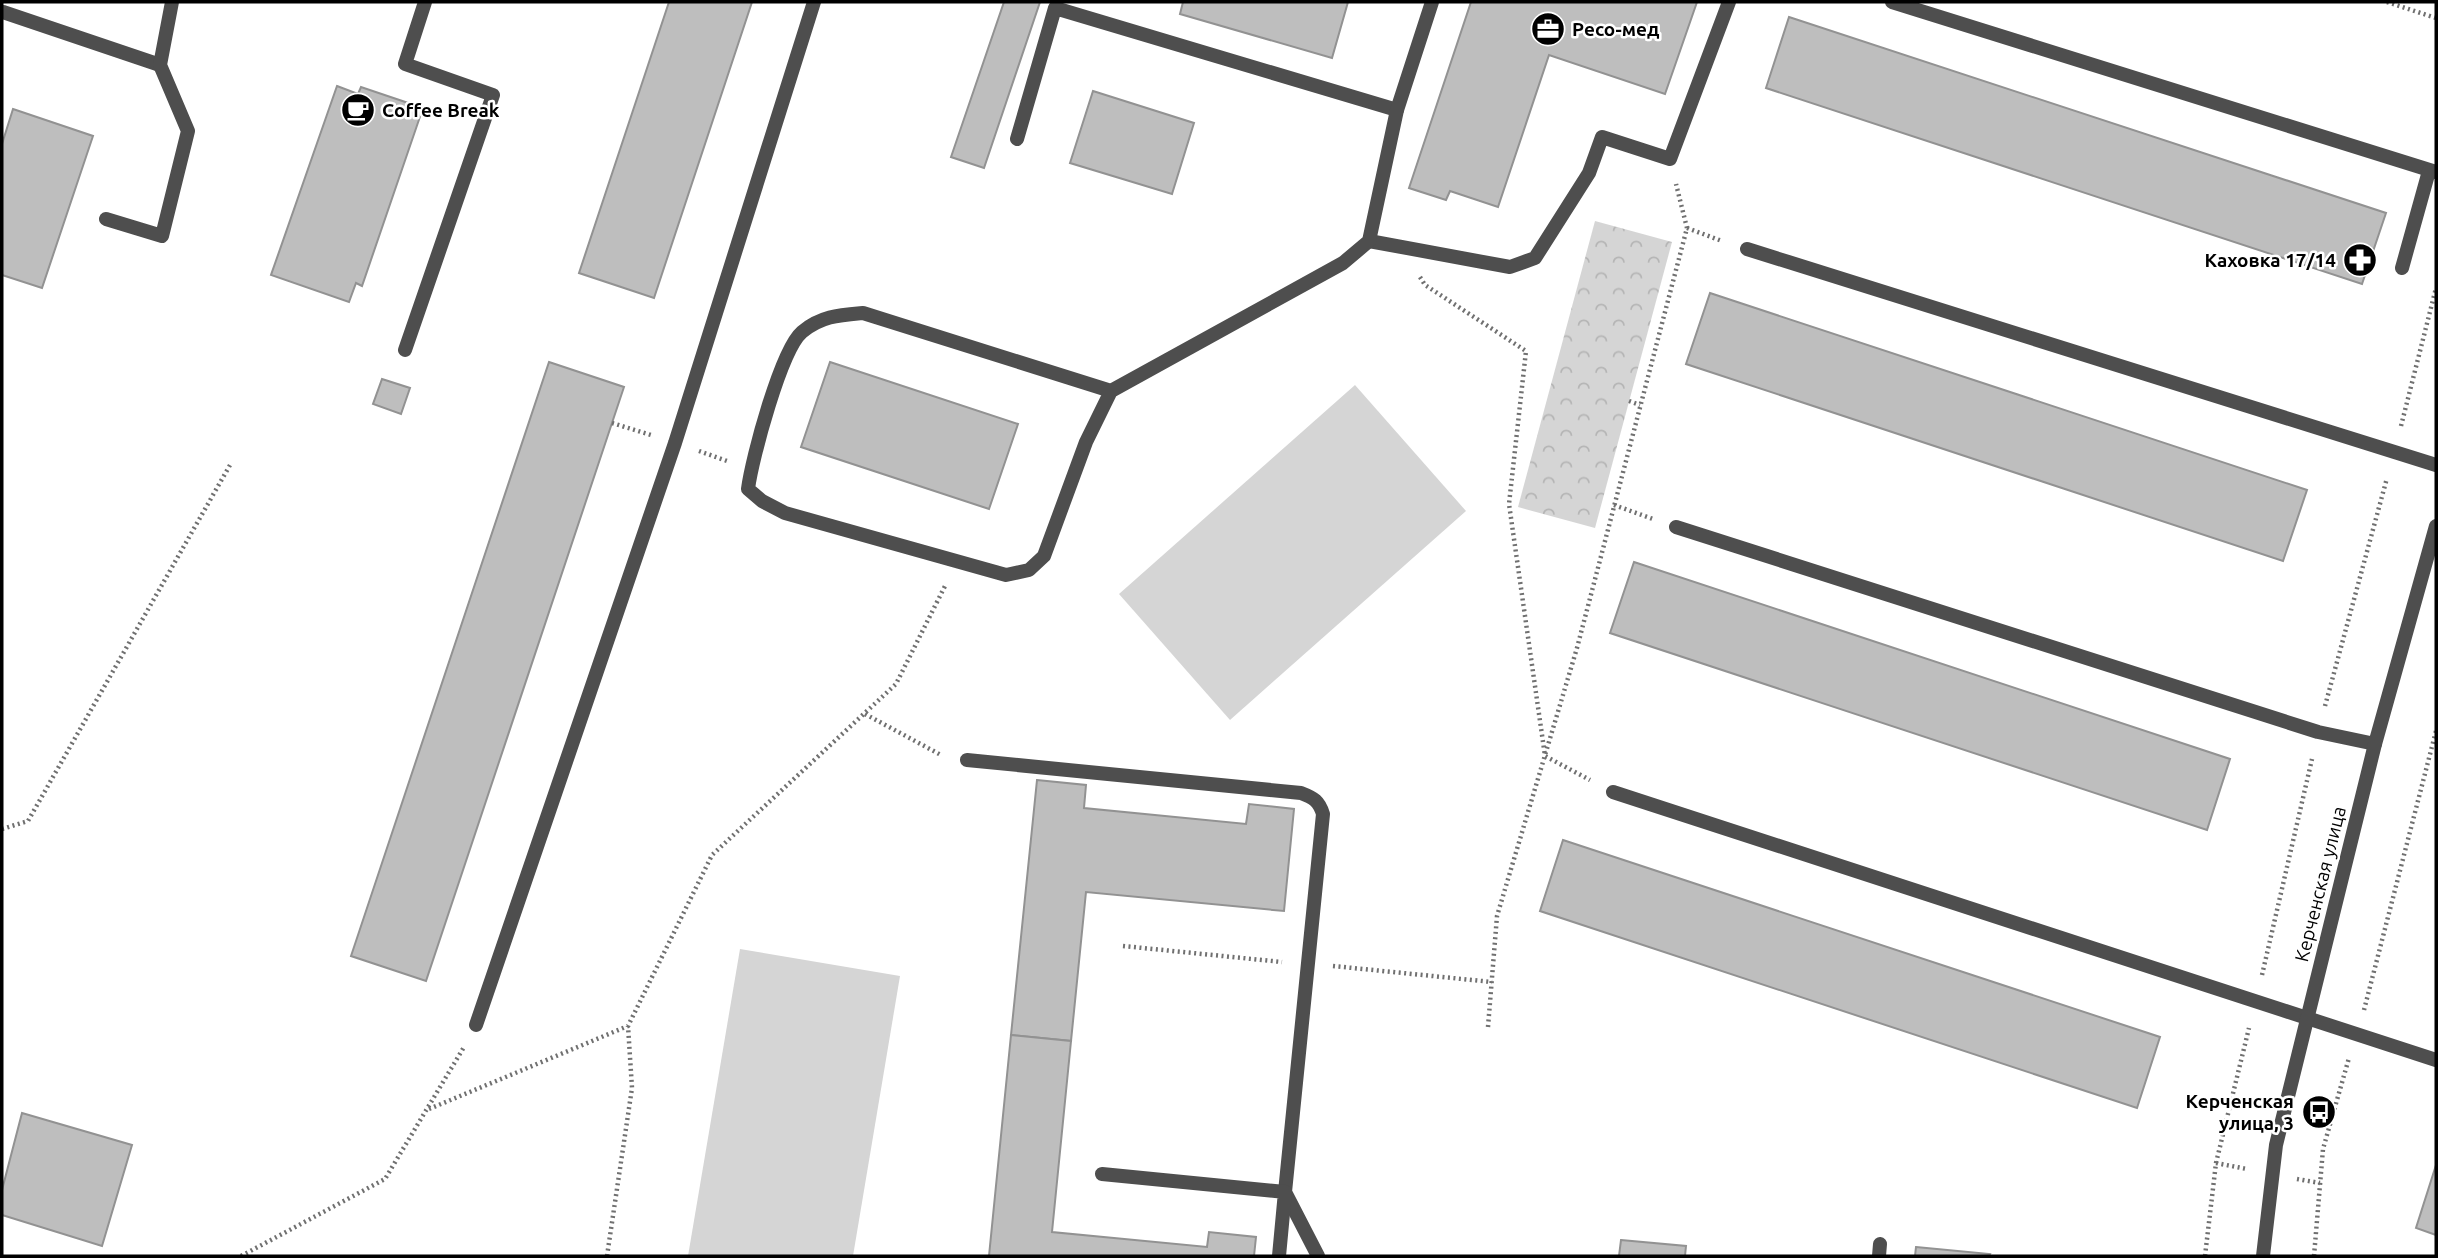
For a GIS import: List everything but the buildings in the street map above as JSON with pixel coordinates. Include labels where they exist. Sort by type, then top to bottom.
[{"type":"street","points":[[106,219],[162,236],[188,131],[160,65],[172,2]]},
{"type":"street","points":[[405,350],[494,95],[405,64],[425,2]]},
{"type":"street","points":[[476,1025],[675,443],[814,2]]},
{"type":"street","points":[[1111,391],[863,313],[828,316],[800,333],[775,385],[748,489],[762,501],[785,513],[1006,575],[1029,570],[1044,556],[1086,442],[1111,391],[1343,263],[1369,241],[1397,110],[1432,2]]},
{"type":"street","points":[[1369,241],[1510,267],[1535,258],[1589,173],[1602,137],[1671,159],[1728,2]]},
{"type":"street","points":[[1892,2],[2433,172],[2402,268]]},
{"type":"street","points":[[1017,139],[1055,8],[1397,110]]},
{"type":"street","points":[[3,12],[160,65]]},
{"type":"street","points":[[1747,249],[2436,465]]},
{"type":"street","name":"Керченская улица","points":[[2263,1256],[2274,1154],[2375,744],[2432,559],[2436,526]]},
{"type":"street","points":[[1676,527],[2318,732],[2375,744]]},
{"type":"street","points":[[967,760],[1301,793],[1314,798],[1321,805],[1322,828],[1279,1256]]},
{"type":"street","points":[[1614,792],[2307,1015],[2436,1060]]},
{"type":"street","points":[[1102,1174],[1285,1192]]},
{"type":"street","points":[[1285,1192],[1318,1256]]},
{"type":"path","points":[[2387,2],[2436,18]]},
{"type":"path","points":[[1488,1027],[1497,916],[1545,756],[1687,228],[1671,159]]},
{"type":"path","points":[[1687,228],[1747,249]]},
{"type":"path","points":[[1401,247],[1425,285],[1526,351],[1509,504],[1545,756]]},
{"type":"path","points":[[2205,1256],[2216,1163],[2257,999],[2318,732],[2436,288]]},
{"type":"path","points":[[1629,401],[1640,405]]},
{"type":"path","points":[[699,451],[734,464]]},
{"type":"path","points":[[2,829],[28,821],[229,466]]},
{"type":"path","points":[[1614,505],[1676,527]]},
{"type":"path","points":[[607,1256],[632,1088],[628,1026],[712,855],[896,684],[958,560]]},
{"type":"path","points":[[865,714],[937,754],[967,760]]},
{"type":"path","points":[[2314,1256],[2323,1149],[2357,1032],[2436,731]]},
{"type":"path","points":[[1545,756],[1614,792]]},
{"type":"path","points":[[241,1256],[385,1179],[429,1110],[476,1025]]},
{"type":"path","points":[[429,1110],[628,1026]]},
{"type":"green space","points":[[1595,221],[1672,242],[1595,528],[1518,507]]},
{"type":"green space","points":[[1355,385],[1466,511],[1230,720],[1119,594]]},
{"type":"green space","points":[[740,949],[900,976],[853,1256],[688,1256]]},
{"type":"place","name":"Ресо-мед","points":[[1548,29]]},
{"type":"place","name":"Coffee Break","points":[[358,110]]},
{"type":"place","name":"Каховка 17/14","points":[[2360,260]]},
{"type":"place","name":"Керченская улица, 3","points":[[2319,1112]]}]
